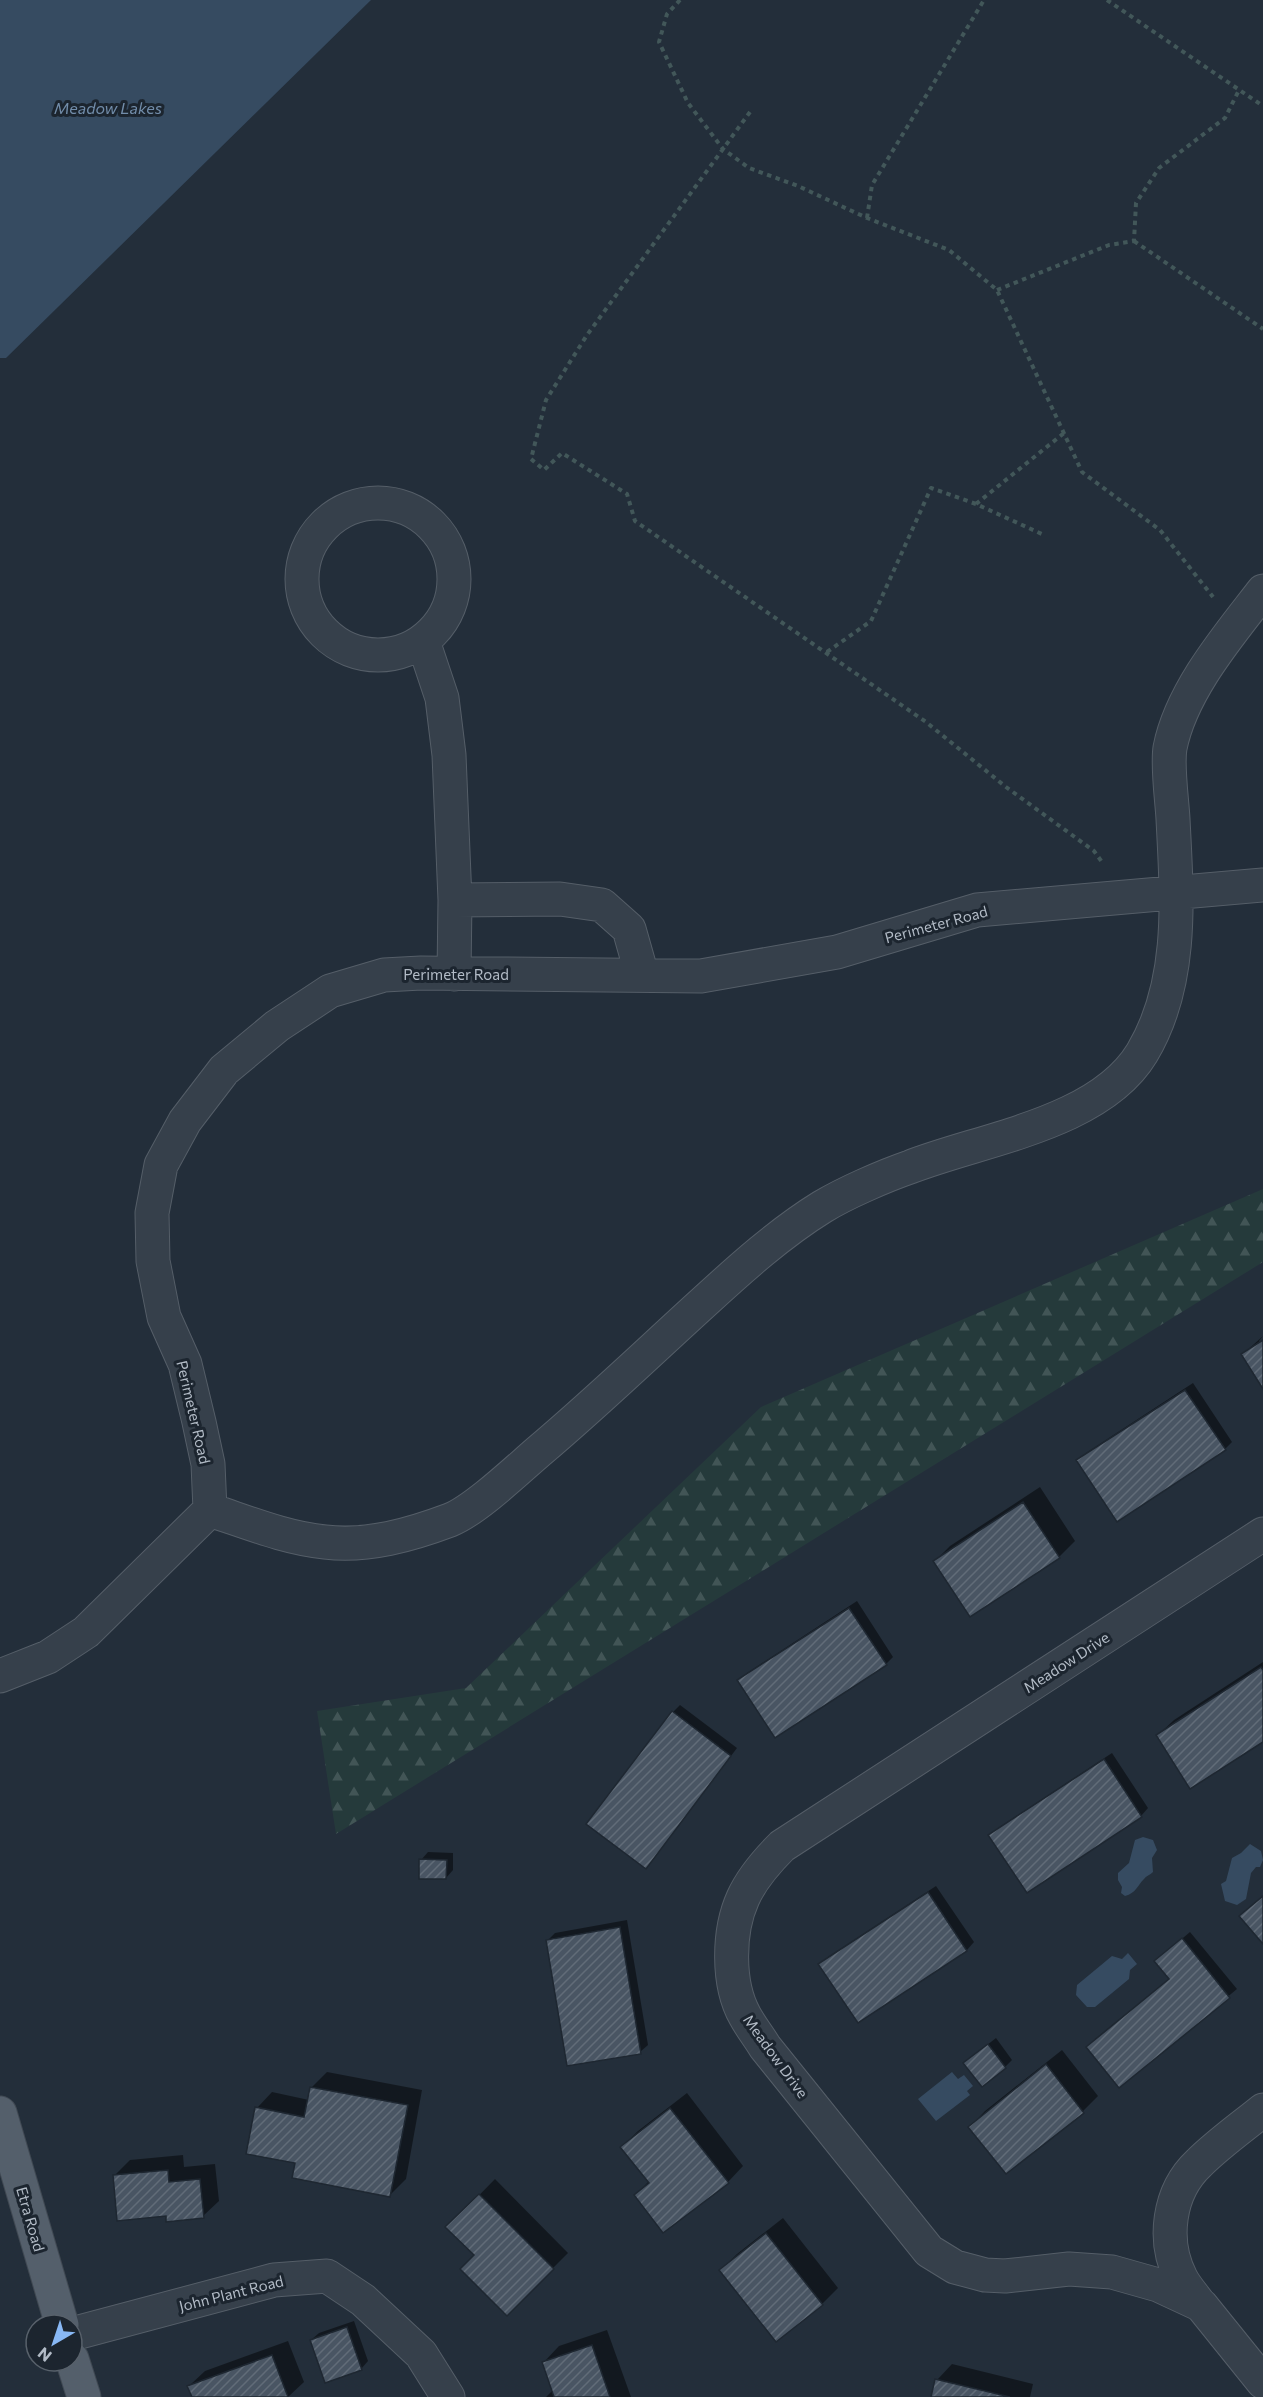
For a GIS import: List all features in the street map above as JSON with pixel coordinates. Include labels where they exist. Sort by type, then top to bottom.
[{"type":"main road","name":"Etra Road","points":[[0,2113],[58,2313]]},
{"type":"main road","points":[[76,2373],[84,2397]]},
{"type":"street","points":[[376,503],[400,506],[422,517],[439,534],[451,555],[454,579],[451,603],[440,624],[423,641],[399,653],[373,656],[347,650],[325,635],[309,613],[301,588],[303,561],[313,537],[332,518],[353,507],[376,503]]},
{"type":"street","points":[[0,1676],[48,1657],[86,1632],[210,1510],[280,1533],[326,1542],[366,1542],[409,1534],[456,1518],[580,1417],[754,1257],[824,1205],[911,1166],[1022,1131],[1070,1111],[1114,1085],[1139,1059],[1156,1028],[1175,953],[1177,893],[1169,749],[1185,704],[1213,655],[1263,591]]},
{"type":"street","points":[[423,641],[442,698],[449,755],[455,900],[454,974]]},
{"type":"street","name":"Perimeter Road","points":[[210,1510],[208,1464],[199,1422],[185,1364],[164,1317],[153,1261],[152,1213],[161,1165],[185,1120],[224,1070],[278,1026],[330,991],[384,975],[421,973],[701,976],[837,952],[977,910],[1263,885]]},
{"type":"street","points":[[455,900],[560,899],[602,905],[629,929],[642,975]]},
{"type":"street","name":"Meadow Drive","points":[[1263,1534],[782,1846],[758,1872],[742,1899],[732,1937],[732,1977],[744,2014],[765,2047],[930,2251],[955,2267],[985,2276],[1070,2269],[1112,2272],[1158,2284],[1201,2305],[1263,2382]]},
{"type":"street","points":[[1201,2305],[1181,2279],[1171,2250],[1170,2221],[1179,2190],[1197,2164],[1263,2110]]},
{"type":"street","name":"John Plant Road","points":[[84,2331],[274,2280],[327,2276],[363,2300],[421,2354],[448,2397]]},
{"type":"path","points":[[680,0],[667,14],[659,42],[688,103],[723,149],[749,168],[798,186],[867,218],[949,250],[997,290],[1082,472],[1160,530],[1236,626]]},
{"type":"path","points":[[867,218],[872,185],[984,0]]},
{"type":"path","points":[[1107,0],[1263,106]]},
{"type":"path","points":[[1134,241],[1136,203],[1159,168],[1225,118],[1239,90]]},
{"type":"path","points":[[750,112],[586,335],[546,400],[531,459],[544,470],[562,453],[627,494],[635,521],[926,722],[1006,787],[1094,851],[1106,869],[1109,898]]},
{"type":"path","points":[[997,290],[1109,245],[1134,241],[1263,330]]},
{"type":"path","points":[[976,504],[1064,433]]},
{"type":"path","points":[[827,652],[871,621],[931,488],[976,504],[1044,535]]},
{"type":"green space","points":[[1263,1189],[1263,1262],[336,1834],[317,1711],[466,1688],[761,1407]]},
{"type":"water","name":"Meadow Lakes","points":[[0,0],[371,0],[6,358],[0,358]]},
{"type":"water","points":[[1143,1837],[1153,1840],[1157,1850],[1152,1858],[1153,1872],[1134,1891],[1125,1896],[1121,1893],[1122,1887],[1118,1880],[1118,1873],[1129,1863],[1135,1840]]},
{"type":"water","points":[[1250,1844],[1261,1851],[1263,1860],[1260,1867],[1256,1867],[1251,1873],[1246,1899],[1237,1905],[1225,1901],[1221,1884],[1226,1881],[1232,1858]]},
{"type":"water","points":[[1128,1953],[1137,1964],[1130,1970],[1129,1979],[1095,2007],[1087,2007],[1076,1995],[1077,1985],[1112,1956],[1122,1959]]},
{"type":"water","points":[[952,2072],[958,2079],[964,2075],[973,2086],[967,2091],[970,2095],[936,2121],[918,2099]]},
{"type":"building","points":[[1263,1340],[1263,1389],[1241,1354]]},
{"type":"building","points":[[1185,1390],[1226,1450],[1117,1522],[1076,1460]]},
{"type":"building","points":[[1023,1502],[1060,1558],[970,1617],[933,1561]]},
{"type":"building","points":[[849,1608],[887,1665],[775,1738],[737,1680]]},
{"type":"building","points":[[1261,1667],[1263,1670],[1263,1742],[1190,1789],[1156,1735]]},
{"type":"building","points":[[672,1711],[731,1756],[646,1869],[586,1824]]},
{"type":"building","points":[[1104,1759],[1142,1817],[1027,1893],[988,1835]]},
{"type":"building","points":[[419,1859],[447,1860],[446,1879],[419,1879]]},
{"type":"building","points":[[928,1892],[967,1951],[858,2023],[818,1964]]},
{"type":"building","points":[[1263,1896],[1263,1944],[1239,1916]]},
{"type":"building","points":[[620,1927],[641,2054],[567,2066],[546,1940]]},
{"type":"building","points":[[1182,1938],[1230,1998],[1119,2088],[1086,2047],[1169,1979],[1154,1961]]},
{"type":"building","points":[[988,2044],[1006,2068],[982,2087],[963,2063]]},
{"type":"building","points":[[1046,2064],[1084,2113],[1006,2174],[968,2127]]},
{"type":"building","points":[[310,2087],[408,2105],[390,2197],[292,2178],[295,2163],[246,2154],[255,2107],[304,2117]]},
{"type":"building","points":[[670,2108],[729,2183],[663,2233],[634,2195],[649,2183],[620,2147]]},
{"type":"building","points":[[168,2170],[169,2182],[200,2179],[204,2218],[166,2222],[166,2216],[117,2221],[113,2175]]},
{"type":"building","points":[[479,2194],[554,2269],[507,2316],[460,2269],[474,2255],[445,2227]]},
{"type":"building","points":[[766,2233],[823,2305],[776,2342],[719,2270]]},
{"type":"building","points":[[347,2327],[362,2370],[325,2383],[310,2340]]},
{"type":"building","points":[[592,2345],[610,2397],[554,2397],[542,2362]]},
{"type":"building","points":[[272,2355],[288,2397],[192,2397],[187,2386]]},
{"type":"building","points":[[935,2379],[1010,2397],[931,2397]]}]
